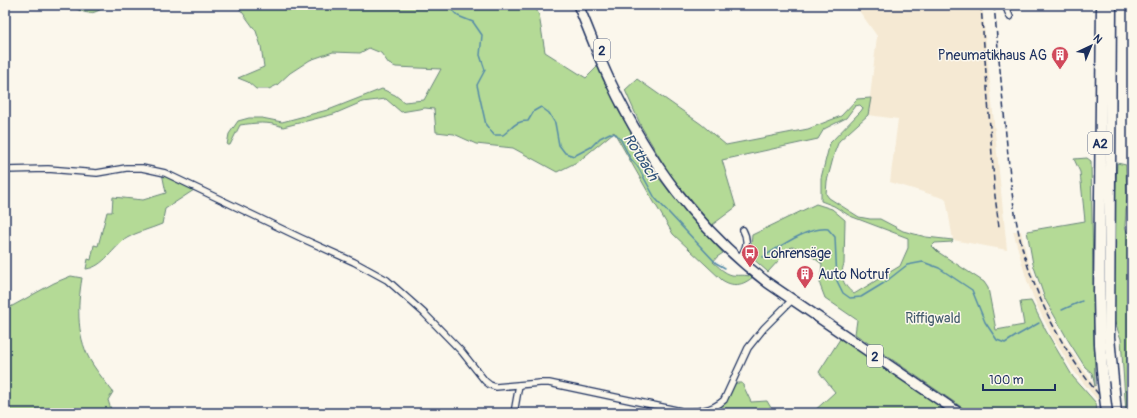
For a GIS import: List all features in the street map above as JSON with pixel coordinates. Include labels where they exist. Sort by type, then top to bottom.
[{"type":"highway","name":"A2","points":[[1102,5],[1104,240],[1103,382],[1107,413]]},
{"type":"highway","name":"A2","points":[[1104,240],[1111,5]]},
{"type":"highway","name":"A2","points":[[1104,336],[1116,413]]},
{"type":"main road","name":"2","points":[[578,5],[610,82],[639,137],[670,184],[701,222],[739,259],[792,300],[958,413]]},
{"type":"main road","name":"2","points":[[584,5],[618,95]]},
{"type":"street","points":[[1005,5],[1010,17]]},
{"type":"street","points":[[5,170],[48,169],[97,173],[126,168],[137,168],[151,169],[165,173],[372,271],[387,280],[424,313],[462,352],[485,381],[496,387],[549,383],[681,411],[700,411],[712,408],[718,406],[724,400],[753,340],[792,300]]},
{"type":"street","points":[[739,259],[746,246],[746,237],[743,230]]},
{"type":"street","points":[[514,413],[519,385]]},
{"type":"shaded area","points":[[855,5],[982,5],[1007,250],[953,240],[946,199],[890,182],[898,119],[868,115],[877,36]]},
{"type":"shaded area","points":[[1013,231],[1021,231],[1027,257],[1037,284],[1060,335],[1097,389],[1119,413],[1109,413],[1099,402],[1072,369],[1051,334],[1037,306],[1027,281]]},
{"type":"green space","points":[[69,5],[107,5],[97,11],[88,13]]},
{"type":"green space","points":[[237,5],[534,5],[539,15],[545,52],[586,78],[599,65],[617,108],[652,169],[672,195],[723,253],[713,262],[729,274],[753,277],[741,284],[730,284],[722,280],[673,234],[614,132],[579,161],[557,172],[513,148],[476,144],[454,134],[436,132],[434,109],[425,108],[401,112],[386,99],[362,102],[334,114],[283,127],[267,123],[240,125],[230,145],[227,145],[229,134],[238,121],[249,118],[262,118],[282,122],[331,109],[382,89],[395,95],[404,102],[424,100],[441,69],[396,67],[389,64],[381,53],[369,48],[360,53],[333,52],[310,60],[290,73],[277,85],[269,89],[256,89],[248,82],[238,78],[264,67],[261,46],[256,31]]},
{"type":"green space","name":"Riffigwald","points":[[637,79],[701,124],[726,145],[808,129],[841,116],[857,99],[871,98],[868,115],[839,141],[827,181],[826,194],[829,198],[859,217],[880,219],[903,231],[926,237],[953,240],[952,242],[935,243],[932,246],[938,252],[984,282],[988,288],[996,330],[1024,325],[1020,302],[1031,301],[1046,331],[1073,377],[1096,403],[1097,413],[970,413],[855,334],[857,320],[825,298],[820,285],[822,264],[802,249],[791,247],[768,272],[750,256],[752,235],[816,204],[832,209],[845,220],[844,264],[842,277],[845,284],[854,294],[900,266],[908,248],[908,238],[850,216],[834,206],[821,201],[821,178],[830,143],[861,111],[863,108],[860,105],[855,106],[846,118],[824,129],[818,139],[722,160],[736,207],[712,225],[670,175],[641,126],[625,90]]},
{"type":"green space","points":[[1087,158],[1091,161],[1095,386],[1092,373],[1085,367],[1045,299],[1033,264],[1027,231],[1085,221],[1080,172],[1074,159]]},
{"type":"green space","points":[[1117,163],[1126,165],[1127,196],[1125,226],[1128,235],[1132,238],[1132,413],[1126,413],[1121,339],[1112,315],[1113,238]]},
{"type":"green space","points":[[162,173],[197,188],[165,209],[162,224],[127,238],[98,265],[86,269],[88,259],[91,260],[94,245],[98,246],[107,212],[112,212],[113,197],[143,200],[166,193]]},
{"type":"green space","points":[[71,276],[82,278],[79,300],[79,323],[83,345],[95,368],[113,392],[108,400],[112,413],[5,413],[5,310],[54,283]]},
{"type":"green space","points":[[840,339],[847,342],[950,413],[812,413],[835,392],[819,372]]},
{"type":"green space","points":[[734,383],[742,383],[751,402],[767,401],[774,413],[689,413],[712,409],[723,405]]},
{"type":"waterway","name":"Rotbach","points":[[451,5],[451,9],[458,16],[473,22],[482,35],[480,55],[485,70],[477,85],[486,125],[494,135],[503,135],[520,122],[528,121],[534,111],[541,107],[549,113],[555,123],[559,145],[565,153],[574,156],[591,147],[600,138],[610,133],[616,134],[621,140],[630,158],[638,167],[655,198],[716,263],[725,268]]},
{"type":"waterway","name":"Rotbach","points":[[763,257],[803,234],[820,229],[828,229],[835,237],[837,281],[843,293],[850,298],[861,297],[884,283],[907,265],[923,262],[939,268],[972,290],[985,322],[997,340],[1005,343],[1039,323]]},
{"type":"waterway","name":"Rotbach","points":[[1062,310],[1082,301]]},
{"type":"railway","points":[[981,5],[995,196],[999,227]]},
{"type":"railway","points":[[994,5],[1011,180],[1017,225],[1024,254],[1040,298],[1060,339],[1086,378],[1115,413]]},
{"type":"place","name":"Pneumatikhaus AG","points":[[1060,70]]},
{"type":"place","name":"Lohrensäge","points":[[750,268]]},
{"type":"place","name":"Auto Notruf","points":[[805,289]]}]
